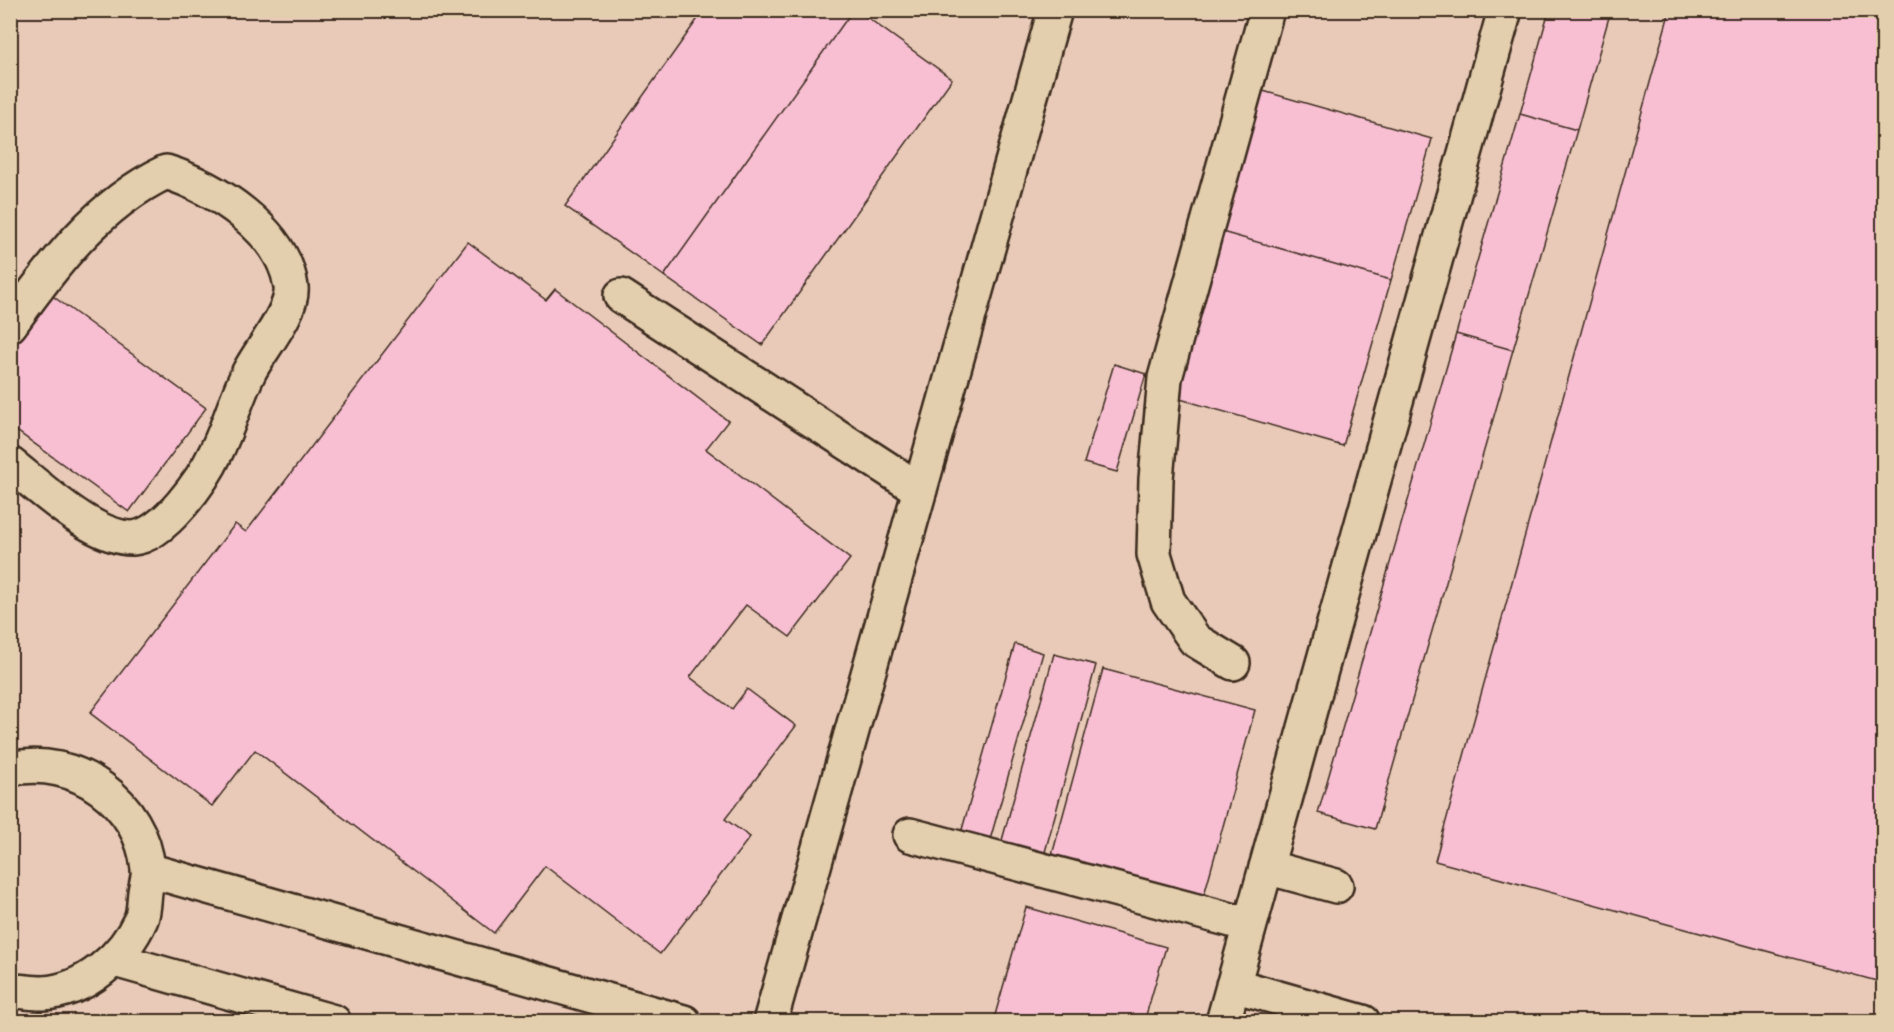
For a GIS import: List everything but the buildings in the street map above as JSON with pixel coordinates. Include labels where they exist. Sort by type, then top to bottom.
[{"type":"lane","points":[[770,1022],[935,443],[1055,10]]},
{"type":"lane","points":[[1233,663],[1195,640],[1168,601],[1154,554],[1156,479],[1165,378],[1267,10]]},
{"type":"lane","points":[[1223,1022],[1505,10]]},
{"type":"lane","points":[[10,325],[42,281],[103,212],[127,193],[166,172],[189,179],[254,221],[283,263],[291,288],[287,308],[240,391],[216,453],[189,496],[158,528],[136,538],[112,536],[72,512],[10,464]]},
{"type":"lane","points":[[621,296],[920,490]]},
{"type":"lane","points":[[10,769],[30,764],[73,771],[110,793],[136,828],[148,870],[141,918],[115,960],[82,982],[44,993],[10,991]]},
{"type":"lane","points":[[910,835],[1250,925]]},
{"type":"lane","points":[[1266,867],[1336,886]]},
{"type":"lane","points":[[148,870],[684,1022]]},
{"type":"lane","points":[[115,960],[334,1022]]},
{"type":"lane","points":[[1233,985],[1301,1013],[1363,1022]]},
{"type":"shaded area","points":[[11,11],[1883,11],[1883,1021],[11,1021]]}]
